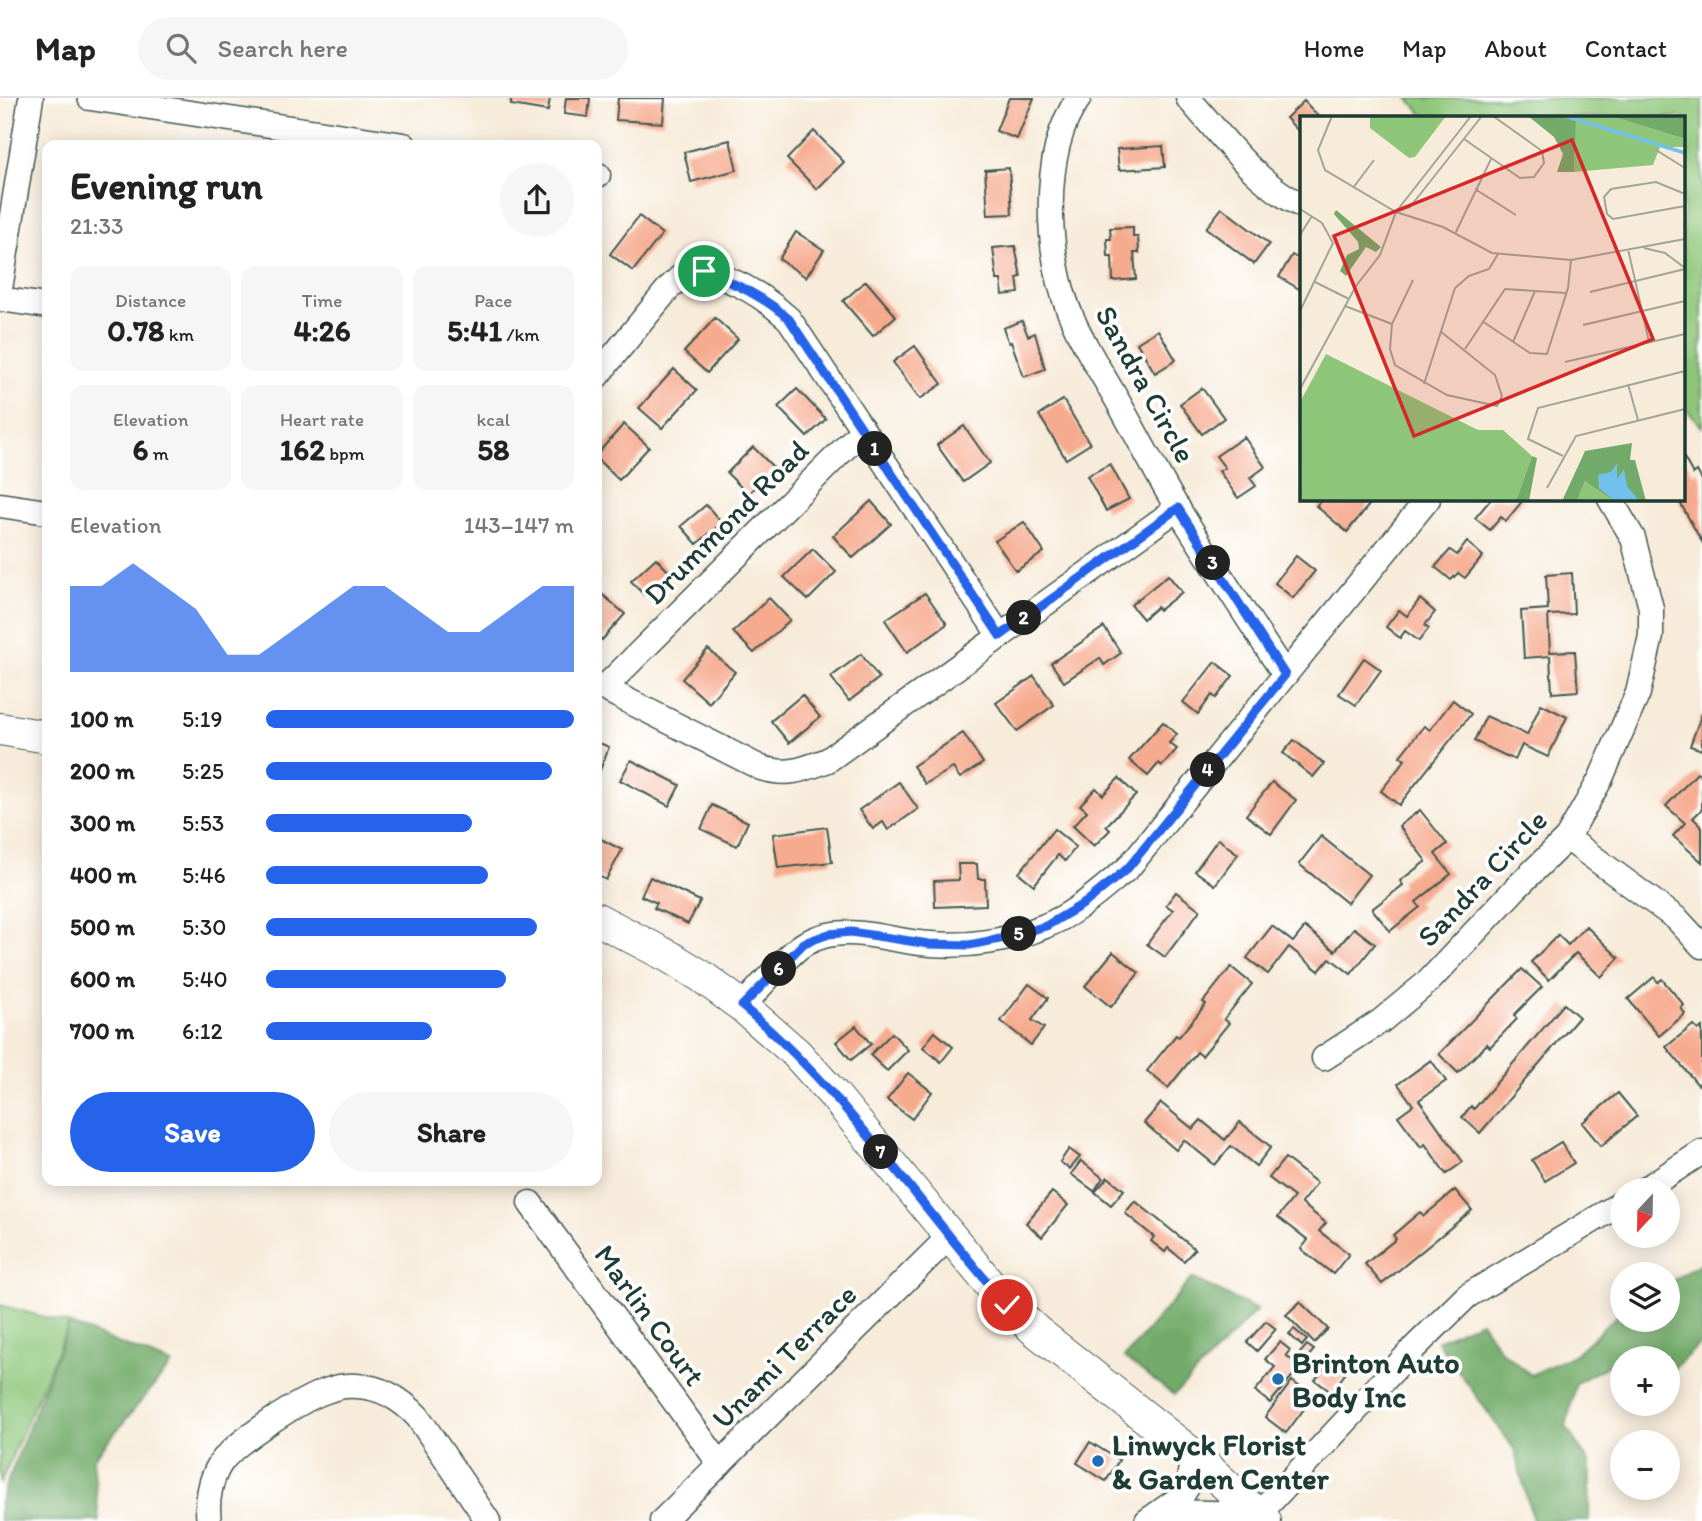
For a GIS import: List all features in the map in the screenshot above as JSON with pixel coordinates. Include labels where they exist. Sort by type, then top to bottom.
[{"type":"main road","points":[[0,729],[42,736]]},
{"type":"main road","points":[[602,922],[670,957],[742,1006],[796,1054],[1007,1305],[1192,1454],[1257,1519]]},
{"type":"street","points":[[0,289],[31,98]]},
{"type":"street","points":[[90,98],[371,140]]},
{"type":"street","name":"Sandra Circle","points":[[1079,98],[1062,125],[1051,172],[1051,212],[1058,274],[1072,318],[1178,508],[1285,675]]},
{"type":"street","points":[[1188,98],[1250,168],[1286,198],[1300,205]]},
{"type":"street","points":[[602,370],[668,289],[687,272],[704,271],[769,301],[789,319],[1000,636]]},
{"type":"street","points":[[0,299],[42,305]]},
{"type":"street","name":"Drummond Road","points":[[602,685],[863,430]]},
{"type":"street","points":[[742,1006],[804,943],[829,934],[851,932],[929,944],[969,945],[1046,926],[1075,909],[1128,868],[1427,500]]},
{"type":"street","name":"Sandra Circle","points":[[1324,1058],[1381,1021],[1429,981],[1567,838],[1600,780],[1638,693],[1651,636],[1651,607],[1643,571],[1633,538],[1611,500]]},
{"type":"street","points":[[0,505],[42,511]]},
{"type":"street","points":[[602,688],[761,768],[780,774],[800,770],[828,760],[1178,508]]},
{"type":"street","points":[[1567,838],[1677,919],[1702,946]]},
{"type":"street","points":[[1662,1178],[1702,1152]]},
{"type":"street","name":"Marlin Court","points":[[530,1203],[720,1464]]},
{"type":"street","points":[[1154,1517],[1257,1519],[1414,1348],[1467,1296],[1610,1210]]},
{"type":"street","name":"Unami Terrace","points":[[662,1521],[949,1237]]},
{"type":"street","points":[[209,1521],[209,1497],[213,1480],[230,1451],[254,1432],[314,1396],[341,1387],[359,1386],[392,1395],[406,1404],[418,1417],[488,1521]]},
{"type":"street","points":[[1154,1517],[1181,1497],[1189,1484],[1192,1454]]},
{"type":"green space","points":[[1408,98],[1702,98],[1702,427],[1684,406],[1684,116],[1424,116]]},
{"type":"green space","points":[[1702,1262],[1702,1342],[1680,1363],[1680,1346],[1610,1346],[1610,1364],[1576,1383],[1566,1427],[1590,1464],[1589,1521],[1533,1521],[1514,1449],[1437,1341],[1481,1321],[1500,1350],[1531,1375],[1574,1355],[1610,1322],[1610,1332],[1680,1332],[1680,1276]]},
{"type":"green space","points":[[1192,1278],[1257,1310],[1174,1395],[1124,1358]]},
{"type":"green space","points":[[0,1305],[69,1324],[0,1484]]},
{"type":"green space","points":[[69,1324],[172,1364],[93,1459],[99,1521],[0,1521],[0,1501]]},
{"type":"building","points":[[511,98],[550,98],[548,111],[511,105]]},
{"type":"building","points":[[566,98],[590,98],[588,117],[564,114]]},
{"type":"building","points":[[618,98],[665,98],[663,123],[616,120]]},
{"type":"building","points":[[1009,98],[1034,98],[1017,139],[996,131]]},
{"type":"building","points":[[1304,101],[1318,116],[1300,116],[1300,133],[1286,118]]},
{"type":"building","points":[[814,131],[844,162],[817,189],[787,159]]},
{"type":"building","points":[[730,140],[737,170],[691,182],[684,152]]},
{"type":"building","points":[[1163,146],[1165,167],[1119,170],[1117,149]]},
{"type":"building","points":[[1009,168],[1012,214],[988,215],[985,170]]},
{"type":"building","points":[[1222,208],[1269,244],[1254,264],[1206,228]]},
{"type":"building","points":[[639,216],[662,234],[633,271],[610,254]]},
{"type":"building","points":[[1133,227],[1133,237],[1138,237],[1139,253],[1134,253],[1136,279],[1113,281],[1112,257],[1108,257],[1107,239],[1111,239],[1110,228]]},
{"type":"building","points":[[796,232],[824,250],[806,277],[779,259]]},
{"type":"building","points":[[1015,246],[1021,277],[1017,278],[1019,293],[1003,295],[1001,280],[997,280],[993,248]]},
{"type":"building","points":[[1292,255],[1300,259],[1300,289],[1279,277]]},
{"type":"building","points":[[866,281],[896,316],[873,336],[843,301]]},
{"type":"building","points":[[715,318],[738,339],[707,373],[684,352]]},
{"type":"building","points":[[1022,321],[1028,336],[1035,333],[1045,369],[1024,377],[1003,328]]},
{"type":"building","points":[[1158,330],[1176,360],[1155,373],[1137,343]]},
{"type":"building","points":[[915,346],[942,384],[920,399],[893,362]]},
{"type":"building","points":[[674,369],[697,390],[662,428],[639,408]]},
{"type":"building","points":[[1202,388],[1224,418],[1202,434],[1180,404]]},
{"type":"building","points":[[797,389],[826,419],[807,437],[778,407]]},
{"type":"building","points":[[1063,400],[1090,444],[1066,459],[1039,415]]},
{"type":"building","points":[[624,424],[649,447],[619,480],[602,464],[602,448]]},
{"type":"building","points":[[964,426],[990,463],[963,482],[937,445]]},
{"type":"building","points":[[1244,437],[1265,467],[1250,478],[1256,486],[1238,498],[1219,471],[1225,468],[1216,456]]},
{"type":"building","points":[[753,447],[774,468],[748,494],[727,473]]},
{"type":"building","points":[[1684,458],[1693,474],[1697,471],[1702,480],[1702,542],[1679,500],[1684,500]]},
{"type":"building","points":[[1110,464],[1129,499],[1106,511],[1087,476]]},
{"type":"building","points":[[1321,500],[1363,500],[1369,505],[1347,532],[1316,506]]},
{"type":"building","points":[[1490,500],[1523,500],[1506,521],[1501,517],[1490,530],[1475,518]]},
{"type":"building","points":[[871,501],[891,524],[853,558],[833,536]]},
{"type":"building","points":[[706,505],[722,523],[697,544],[681,526]]},
{"type":"building","points":[[1024,522],[1044,552],[1016,571],[995,541]]},
{"type":"building","points":[[1467,542],[1483,556],[1465,578],[1458,573],[1451,580],[1435,567],[1450,550],[1457,555]]},
{"type":"building","points":[[813,549],[836,572],[808,600],[784,577]]},
{"type":"building","points":[[1296,556],[1315,571],[1293,598],[1275,583]]},
{"type":"building","points":[[656,558],[670,573],[644,595],[631,581]]},
{"type":"building","points":[[1572,573],[1574,614],[1548,615],[1550,652],[1575,651],[1578,691],[1552,693],[1550,656],[1524,658],[1521,611],[1548,609],[1546,575]]},
{"type":"building","points":[[1168,575],[1182,592],[1143,619],[1131,605]]},
{"type":"building","points":[[925,593],[947,624],[907,652],[885,620]]},
{"type":"building","points":[[602,596],[625,614],[602,640]]},
{"type":"building","points":[[769,598],[790,620],[754,653],[733,632]]},
{"type":"building","points":[[1420,599],[1435,612],[1425,625],[1429,628],[1419,641],[1405,631],[1400,638],[1386,627],[1399,610],[1407,616]]},
{"type":"building","points":[[1104,627],[1121,653],[1104,665],[1100,658],[1064,682],[1051,663]]},
{"type":"building","points":[[708,649],[735,672],[709,703],[682,679]]},
{"type":"building","points":[[861,654],[879,678],[849,701],[831,677]]},
{"type":"building","points":[[1364,658],[1381,670],[1356,705],[1339,694]]},
{"type":"building","points":[[1215,662],[1233,676],[1216,698],[1212,695],[1198,714],[1183,702]]},
{"type":"building","points":[[1034,676],[1054,705],[1017,731],[996,703]]},
{"type":"building","points":[[802,695],[820,717],[789,743],[771,721]]},
{"type":"building","points":[[1453,700],[1471,714],[1399,805],[1381,791],[1405,760],[1400,756],[1424,726],[1430,730]]},
{"type":"building","points":[[1541,704],[1567,717],[1548,757],[1522,745],[1515,760],[1474,741],[1486,716],[1527,735]]},
{"type":"building","points":[[1702,713],[1702,750],[1690,746]]},
{"type":"building","points":[[1163,722],[1177,734],[1169,743],[1177,749],[1162,766],[1159,763],[1148,776],[1129,760]]},
{"type":"building","points":[[963,733],[983,763],[960,778],[953,768],[925,784],[913,766]]},
{"type":"building","points":[[1294,740],[1324,764],[1313,777],[1283,753]]},
{"type":"building","points":[[602,744],[609,747],[602,765]]},
{"type":"building","points":[[631,760],[680,785],[669,806],[620,780]]},
{"type":"building","points":[[1697,773],[1702,777],[1702,809],[1693,818],[1702,827],[1702,862],[1673,836],[1685,823],[1666,806]]},
{"type":"building","points":[[1119,778],[1136,795],[1106,826],[1110,830],[1094,846],[1073,826],[1087,811],[1080,805],[1096,788],[1103,795]]},
{"type":"building","points":[[899,782],[918,809],[888,830],[883,822],[873,829],[859,810]]},
{"type":"building","points":[[1272,782],[1296,800],[1271,834],[1246,815]]},
{"type":"building","points":[[712,805],[748,822],[737,846],[701,829]]},
{"type":"building","points":[[1420,810],[1447,844],[1435,854],[1451,874],[1416,902],[1420,907],[1390,931],[1372,909],[1403,885],[1400,881],[1426,861],[1399,826]]},
{"type":"building","points":[[827,827],[832,862],[778,868],[773,834]]},
{"type":"building","points":[[1054,829],[1076,847],[1065,861],[1058,855],[1034,885],[1019,873]]},
{"type":"building","points":[[1321,836],[1369,875],[1347,903],[1299,864]]},
{"type":"building","points":[[1218,839],[1238,854],[1215,885],[1195,871]]},
{"type":"building","points":[[602,840],[622,850],[606,880],[602,878]]},
{"type":"building","points":[[958,864],[977,864],[978,879],[985,879],[986,905],[935,907],[934,881],[959,880]]},
{"type":"building","points":[[650,877],[700,901],[688,924],[654,908],[657,903],[641,896]]},
{"type":"building","points":[[1176,892],[1200,910],[1165,957],[1147,944],[1173,910],[1166,905]]},
{"type":"building","points":[[1272,926],[1293,942],[1305,927],[1335,951],[1354,928],[1375,944],[1351,974],[1330,958],[1319,971],[1289,947],[1268,974],[1247,958]]},
{"type":"building","points":[[1586,926],[1619,958],[1601,977],[1576,953],[1549,980],[1531,962],[1558,935],[1568,945]]},
{"type":"building","points":[[1113,952],[1139,973],[1111,1007],[1085,986]]},
{"type":"building","points":[[1231,967],[1252,984],[1224,1019],[1229,1023],[1202,1056],[1197,1052],[1168,1088],[1147,1071],[1206,1004],[1203,1002]]},
{"type":"building","points":[[1522,969],[1542,987],[1514,1015],[1517,1019],[1490,1047],[1487,1044],[1458,1073],[1439,1054]]},
{"type":"building","points":[[1654,977],[1658,982],[1662,979],[1684,1005],[1681,1008],[1685,1014],[1659,1036],[1628,999]]},
{"type":"building","points":[[1029,984],[1048,998],[1032,1020],[1044,1028],[1031,1045],[1001,1021]]},
{"type":"building","points":[[1564,1004],[1579,1017],[1480,1133],[1462,1117],[1471,1106],[1474,1109]]},
{"type":"building","points":[[1693,1025],[1698,1030],[1702,1027],[1702,1081],[1698,1085],[1666,1047]]},
{"type":"building","points":[[856,1026],[871,1044],[851,1060],[836,1042]]},
{"type":"building","points":[[935,1032],[953,1047],[941,1062],[923,1047]]},
{"type":"building","points":[[892,1033],[908,1050],[887,1071],[870,1055]]},
{"type":"building","points":[[1431,1060],[1446,1081],[1419,1100],[1463,1162],[1446,1174],[1425,1144],[1421,1147],[1398,1116],[1413,1105],[1398,1084]]},
{"type":"building","points":[[908,1073],[932,1092],[912,1119],[887,1100]]},
{"type":"building","points":[[1618,1093],[1637,1116],[1601,1146],[1582,1123]]},
{"type":"building","points":[[1161,1103],[1193,1129],[1201,1120],[1225,1140],[1240,1122],[1271,1147],[1256,1166],[1231,1146],[1215,1165],[1184,1140],[1176,1150],[1144,1123]]},
{"type":"building","points":[[1561,1142],[1574,1163],[1545,1181],[1532,1160]]},
{"type":"building","points":[[1069,1149],[1080,1157],[1070,1169],[1060,1162]]},
{"type":"building","points":[[1285,1158],[1317,1183],[1301,1203],[1326,1223],[1319,1231],[1349,1254],[1333,1274],[1301,1249],[1308,1240],[1278,1217],[1294,1197],[1269,1178]]},
{"type":"building","points":[[1081,1161],[1103,1178],[1094,1191],[1071,1174]]},
{"type":"building","points":[[1108,1177],[1124,1190],[1111,1205],[1095,1192]]},
{"type":"building","points":[[1455,1190],[1472,1210],[1382,1284],[1365,1264],[1396,1239],[1393,1235],[1420,1212],[1424,1216]]},
{"type":"building","points":[[1052,1192],[1068,1205],[1042,1237],[1026,1223]]},
{"type":"building","points":[[1135,1201],[1195,1249],[1184,1261],[1168,1248],[1165,1252],[1151,1241],[1154,1237],[1125,1213]]},
{"type":"building","points":[[1300,1302],[1328,1329],[1314,1343],[1286,1315]]},
{"type":"building","points":[[1266,1321],[1276,1329],[1257,1351],[1247,1342]]},
{"type":"building","points":[[1294,1329],[1307,1340],[1302,1346],[1289,1334]]},
{"type":"building","name":"Brinton Auto Body Inc","points":[[1280,1342],[1290,1350],[1286,1355],[1300,1367],[1270,1403],[1255,1391],[1275,1367],[1265,1359]]},
{"type":"building","points":[[1307,1345],[1314,1350],[1306,1359],[1300,1353]]},
{"type":"building","points":[[1330,1362],[1345,1374],[1331,1392],[1315,1380]]},
{"type":"building","points":[[1292,1381],[1313,1397],[1286,1433],[1265,1417]]},
{"type":"building","name":"Linwyck Florist & Garden Center","points":[[1090,1442],[1119,1460],[1106,1481],[1077,1463]]},
{"type":"place","name":"Brinton Auto Body Inc","points":[[1278,1379]]},
{"type":"place","name":"Linwyck Florist & Garden Center","points":[[1098,1461]]},
{"type":"route","points":[[704,271],[769,301],[789,319],[1000,636],[1178,508],[1285,675],[1128,868],[1085,903],[1046,926],[969,945],[929,944],[851,932],[829,934],[804,943],[742,1006],[796,1054],[834,1096],[1007,1305]]}]
